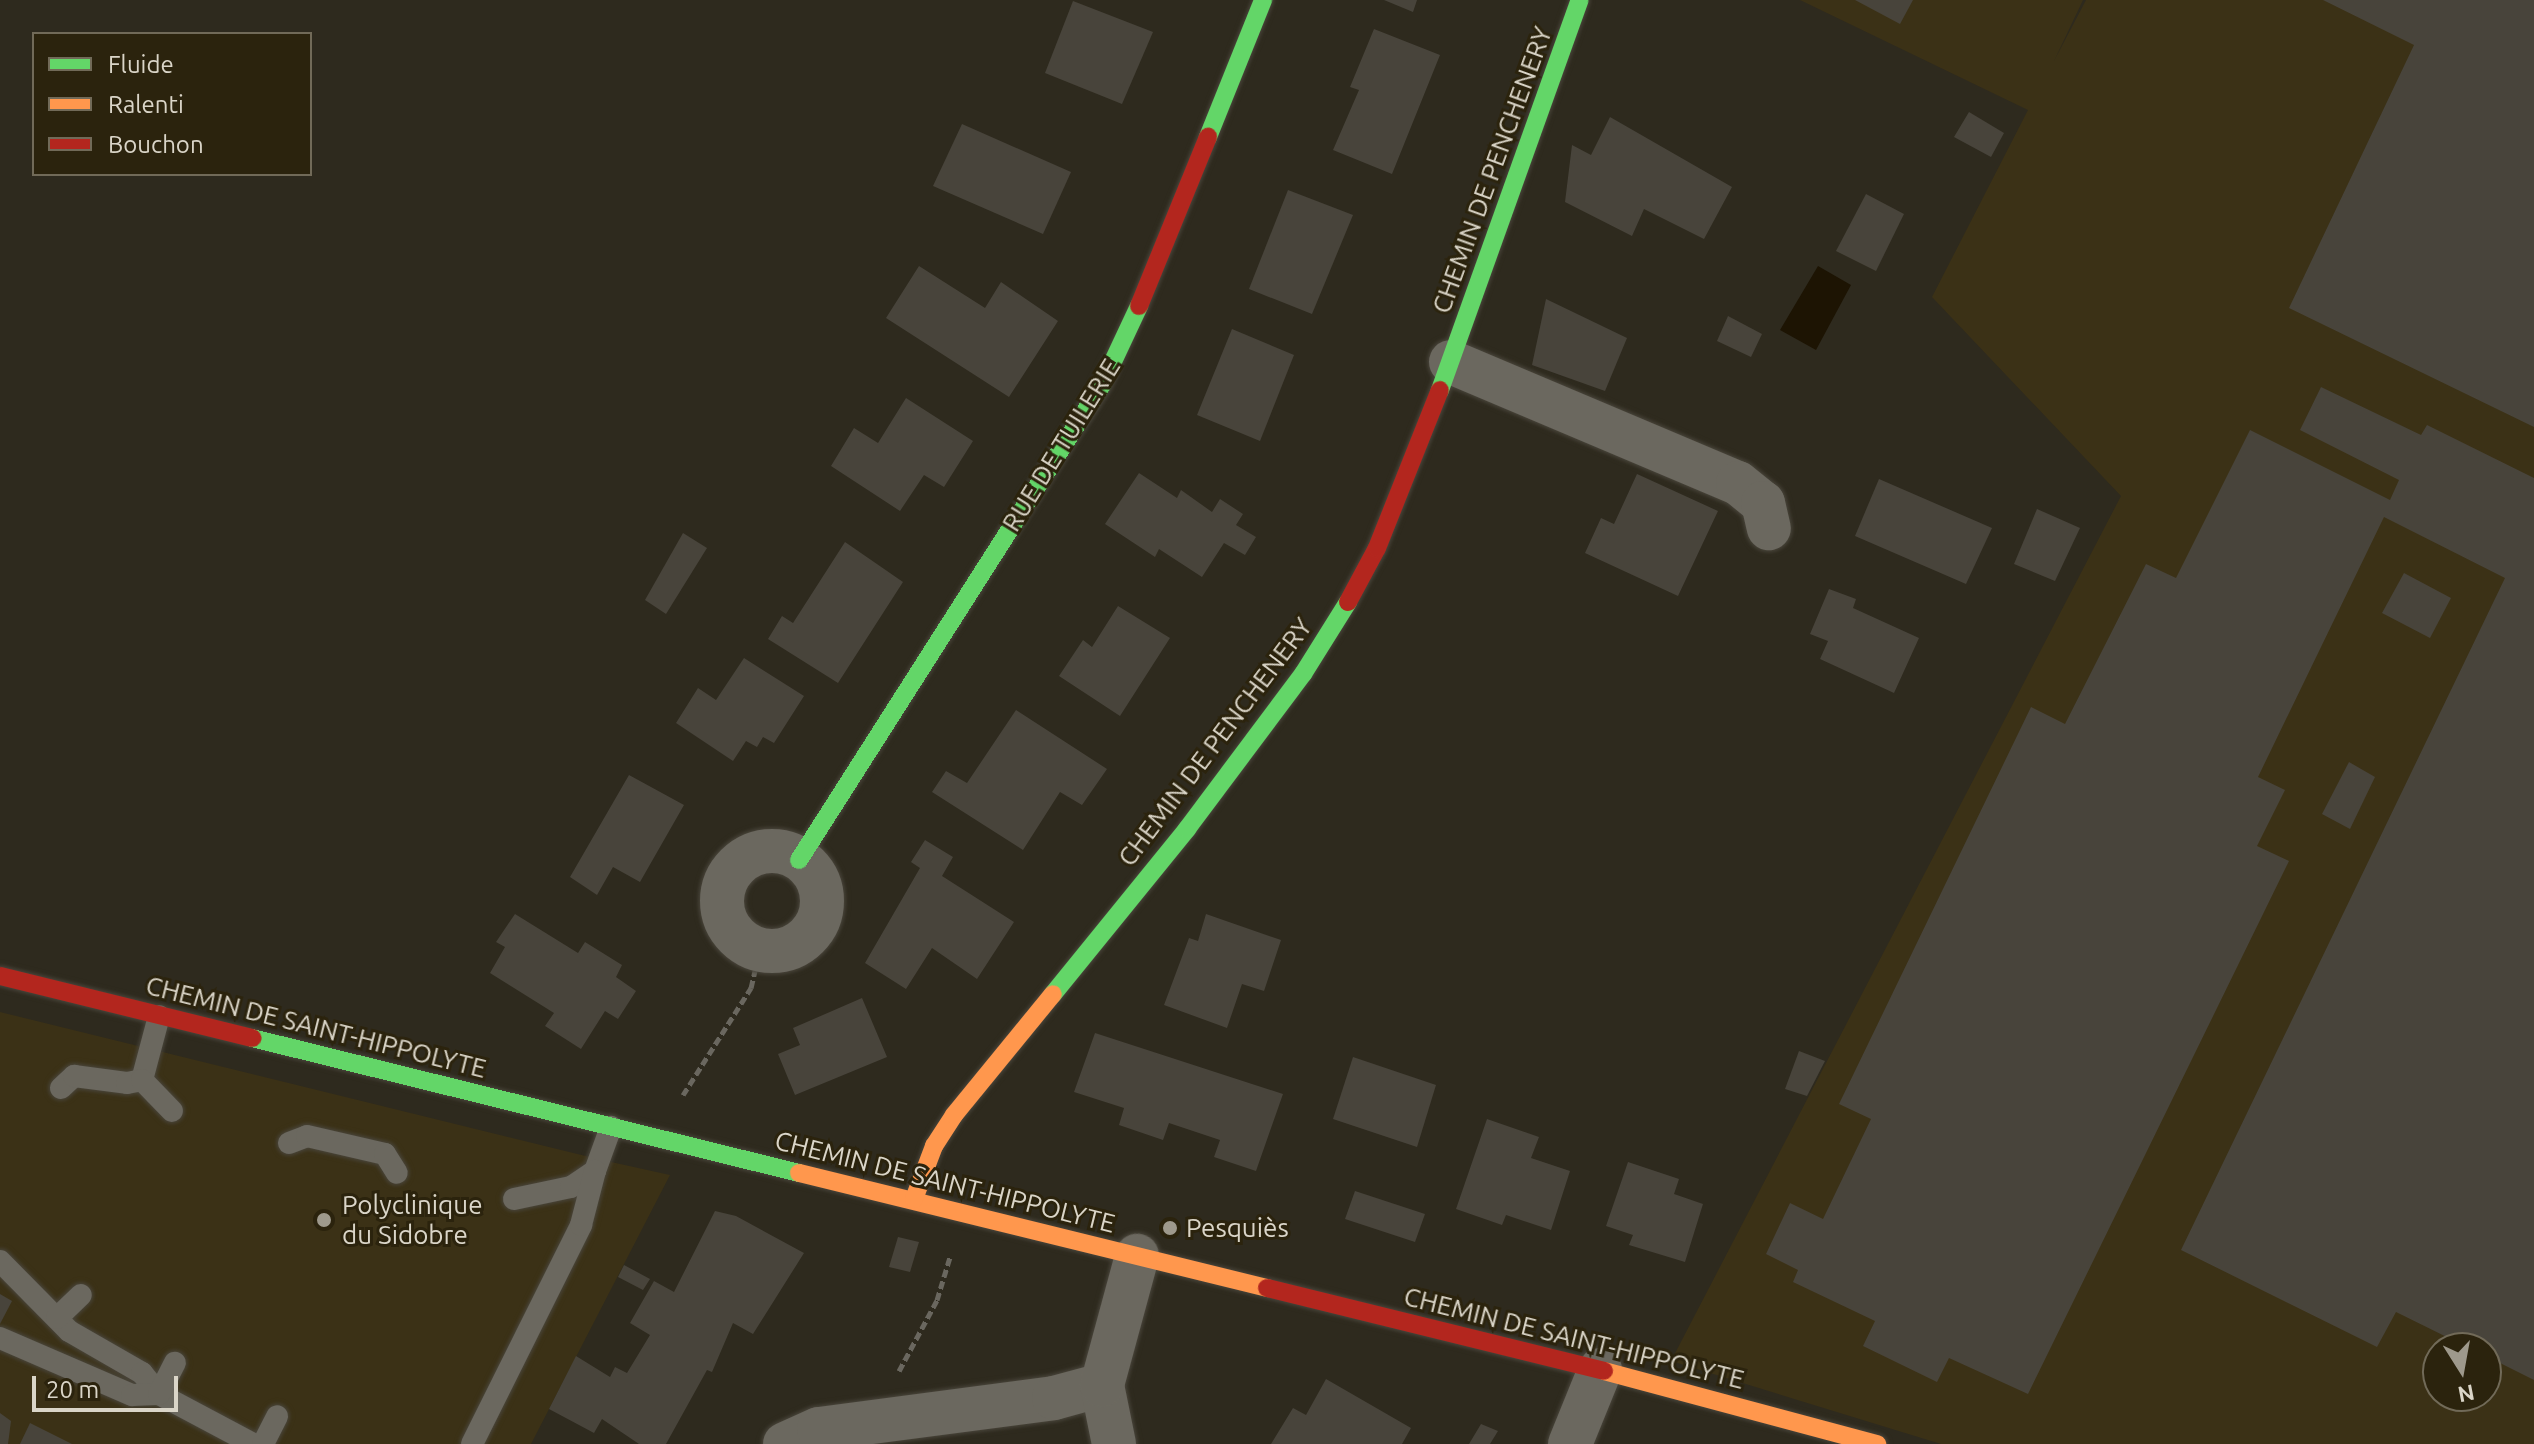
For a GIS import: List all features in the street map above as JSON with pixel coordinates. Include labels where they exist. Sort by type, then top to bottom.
[{"type":"street","name":"RUE DE TUILERIE","points":[[799,860],[1102,385],[1139,307],[1263,0]]},
{"type":"street","name":"CHEMIN DE PENCHENERY","points":[[914,1199],[934,1146],[954,1115],[1187,829],[1303,674],[1377,548],[1451,362],[1580,0]]},
{"type":"street","points":[[1451,362],[1738,483],[1763,503],[1769,528]]},
{"type":"street","points":[[785,852],[799,860],[820,886],[819,920],[796,945],[781,951],[760,949],[734,935],[726,922],[722,890],[739,863],[752,855],[785,852]]},
{"type":"street","name":"CHEMIN DE SAINT-HIPPOLYTE","points":[[0,976],[1600,1370],[1877,1444]]},
{"type":"street","points":[[1114,1444],[1102,1385],[1137,1256]]},
{"type":"street","points":[[1570,1444],[1600,1370]]},
{"type":"street","points":[[785,1444],[819,1429],[1054,1398],[1102,1385]]},
{"type":"lane","points":[[142,1080],[159,1016]]},
{"type":"lane","points":[[61,1088],[74,1076],[127,1083],[142,1080]]},
{"type":"lane","points":[[142,1080],[172,1111]]},
{"type":"lane","points":[[472,1444],[581,1225],[595,1171],[611,1127]]},
{"type":"lane","points":[[289,1143],[307,1136],[385,1154],[397,1173]]},
{"type":"lane","points":[[514,1199],[571,1187],[595,1171]]},
{"type":"lane","points":[[0,1261],[84,1342],[142,1373],[159,1394],[253,1444]]},
{"type":"lane","points":[[57,1318],[81,1295]]},
{"type":"lane","points":[[0,1338],[132,1395],[159,1394]]},
{"type":"lane","points":[[159,1394],[175,1363]]},
{"type":"lane","points":[[263,1444],[277,1416]]},
{"type":"path","points":[[667,1140],[675,1107],[751,988],[760,949]]},
{"type":"path","points":[[903,1416],[898,1374],[937,1300],[962,1213]]},
{"type":"shaded area","points":[[1800,0],[2083,0],[2054,61],[2086,0],[2534,0],[2534,1444],[1941,1444],[1671,1361],[2121,496],[1932,297],[2028,110]]},
{"type":"shaded area","points":[[1818,266],[1851,285],[1816,350],[1780,330]]},
{"type":"shaded area","name":"Polyclinique du Sidobre","points":[[0,1012],[670,1175],[531,1444],[0,1444]]},
{"type":"building","points":[[1384,0],[1417,0],[1413,12]]},
{"type":"building","points":[[1855,0],[1913,0],[1900,24]]},
{"type":"building","points":[[2323,0],[2534,0],[2534,427],[2289,308],[2414,45]]},
{"type":"building","points":[[1073,1],[1153,32],[1122,104],[1045,73]]},
{"type":"building","points":[[1374,29],[1440,55],[1392,174],[1333,150],[1359,90],[1350,87]]},
{"type":"building","points":[[1969,112],[2004,133],[1991,157],[1954,137]]},
{"type":"building","points":[[1610,117],[1732,187],[1704,239],[1644,209],[1632,236],[1565,202],[1572,145],[1591,155]]},
{"type":"building","points":[[962,124],[1071,172],[1043,234],[933,186]]},
{"type":"building","points":[[1288,190],[1353,215],[1312,314],[1249,289]]},
{"type":"building","points":[[1866,194],[1904,214],[1876,271],[1836,251]]},
{"type":"building","points":[[919,266],[985,308],[1001,282],[1058,321],[1009,397],[886,318]]},
{"type":"building","points":[[1546,299],[1627,338],[1605,391],[1532,365]]},
{"type":"building","points":[[1728,316],[1762,334],[1751,357],[1717,341]]},
{"type":"building","points":[[1232,329],[1294,355],[1260,441],[1197,415]]},
{"type":"building","points":[[2321,387],[2421,435],[2427,425],[2534,478],[2534,1380],[2502,1364],[2502,1332],[2437,1332],[2396,1312],[2377,1347],[2181,1250],[2505,578],[2384,517],[2258,777],[2285,790],[2257,846],[2289,861],[2028,1394],[1949,1358],[1937,1382],[1863,1346],[1875,1321],[1793,1282],[1798,1270],[1766,1254],[1790,1203],[1823,1219],[1871,1119],[1839,1104],[2031,707],[2065,724],[2146,564],[2176,578],[2250,430],[2390,500],[2399,480],[2300,430]]},
{"type":"building","points":[[906,398],[973,441],[944,487],[924,475],[900,511],[831,466],[854,428],[878,443]]},
{"type":"building","points":[[1139,473],[1177,498],[1181,490],[1212,512],[1220,499],[1243,514],[1236,525],[1256,537],[1245,555],[1224,543],[1202,577],[1159,549],[1155,557],[1105,524]]},
{"type":"building","points":[[1637,474],[1718,511],[1678,596],[1585,553],[1601,518],[1614,524]]},
{"type":"building","points":[[1879,479],[1992,528],[1966,584],[1855,536]]},
{"type":"building","points":[[2037,509],[2080,528],[2055,581],[2014,564]]},
{"type":"building","points":[[683,533],[707,548],[666,614],[645,600]]},
{"type":"building","points":[[845,542],[903,582],[838,683],[768,639],[782,616],[793,623]]},
{"type":"building","points":[[2404,573],[2451,598],[2430,638],[2382,613]]},
{"type":"building","points":[[1829,589],[1856,599],[1853,608],[1919,638],[1894,693],[1820,659],[1828,641],[1810,634]]},
{"type":"building","points":[[1118,606],[1170,638],[1120,716],[1059,676],[1083,640],[1092,647]]},
{"type":"building","points":[[744,658],[804,696],[774,743],[763,737],[757,747],[746,741],[733,761],[676,723],[698,688],[716,700]]},
{"type":"building","points":[[1016,710],[1107,769],[1082,805],[1060,792],[1023,850],[932,792],[946,771],[967,783]]},
{"type":"building","points":[[2349,762],[2375,777],[2350,829],[2322,814]]},
{"type":"building","points":[[629,775],[684,805],[640,882],[613,867],[597,895],[570,877]]},
{"type":"building","points":[[925,840],[953,857],[942,876],[1014,922],[977,979],[932,948],[906,989],[865,963],[920,868],[911,862]]},
{"type":"building","points":[[515,914],[578,953],[585,942],[622,965],[616,977],[636,991],[618,1019],[605,1011],[581,1049],[545,1026],[554,1013],[490,973],[505,947],[496,942]]},
{"type":"building","points":[[1206,914],[1281,940],[1264,991],[1242,984],[1227,1028],[1164,1005],[1189,938],[1198,941]]},
{"type":"building","points":[[862,998],[887,1057],[795,1095],[778,1054],[800,1045],[793,1028]]},
{"type":"building","points":[[1095,1033],[1283,1094],[1256,1171],[1214,1157],[1220,1140],[1169,1123],[1163,1140],[1119,1125],[1124,1108],[1074,1092]]},
{"type":"building","points":[[1799,1051],[1825,1061],[1807,1096],[1785,1089]]},
{"type":"building","points":[[1353,1057],[1436,1085],[1417,1147],[1333,1119]]},
{"type":"building","points":[[1487,1119],[1539,1137],[1531,1158],[1570,1171],[1551,1230],[1506,1215],[1502,1225],[1456,1209]]},
{"type":"building","points":[[1628,1162],[1679,1179],[1674,1194],[1703,1204],[1685,1262],[1629,1245],[1633,1235],[1606,1226]]},
{"type":"building","points":[[1355,1191],[1425,1214],[1415,1242],[1345,1219]]},
{"type":"building","points":[[715,1211],[736,1216],[804,1253],[753,1334],[733,1323],[712,1372],[707,1370],[666,1444],[639,1444],[602,1419],[594,1433],[549,1409],[576,1356],[610,1377],[615,1367],[627,1373],[650,1335],[630,1323],[654,1281],[674,1292]]},
{"type":"building","points":[[898,1237],[919,1242],[910,1272],[889,1267]]},
{"type":"building","points":[[624,1265],[650,1279],[643,1290],[618,1277]]},
{"type":"building","points":[[0,1294],[12,1301],[0,1324]]},
{"type":"building","points":[[1326,1379],[1411,1428],[1402,1444],[1271,1444],[1293,1408],[1306,1415]]},
{"type":"building","points":[[0,1413],[11,1421],[8,1444],[0,1444]]},
{"type":"building","points":[[30,1423],[72,1444],[20,1444]]},
{"type":"building","points":[[1481,1424],[1498,1431],[1490,1444],[1469,1444]]},
{"type":"traffic: fast","points":[[1208,137],[1263,0]]},
{"type":"traffic: fast","points":[[1440,390],[1580,0]]},
{"type":"traffic: fast","points":[[799,860],[1102,385],[1139,306]]},
{"type":"traffic: fast","points":[[1053,994],[1187,829],[1303,674],[1348,602]]},
{"type":"traffic: fast","points":[[252,1038],[799,1173]]},
{"type":"traffic: slow","points":[[914,1199],[934,1146],[954,1115],[1053,994]]},
{"type":"traffic: slow","points":[[799,1173],[1267,1288]]},
{"type":"traffic: slow","points":[[1604,1371],[1877,1444]]},
{"type":"traffic: jam","points":[[1139,306],[1208,137]]},
{"type":"traffic: jam","points":[[1348,602],[1377,548],[1440,390]]},
{"type":"traffic: jam","points":[[0,976],[252,1038]]},
{"type":"traffic: jam","points":[[1267,1288],[1604,1371]]},
{"type":"place","name":"Polyclinique du Sidobre","points":[[324,1220]]},
{"type":"place","name":"Pesquiès","points":[[1170,1228]]}]
